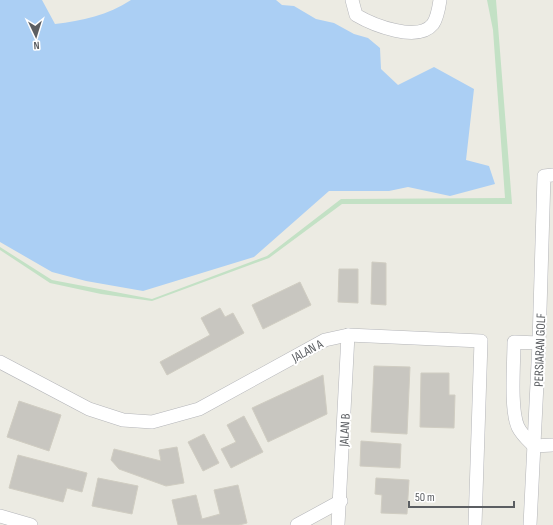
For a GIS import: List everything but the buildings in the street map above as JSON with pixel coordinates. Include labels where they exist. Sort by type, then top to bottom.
[{"type":"street","points":[[352,0],[356,16],[368,22],[411,32],[422,32],[433,23],[440,0]]},
{"type":"street","name":"PERSIARAN GOLF","points":[[530,525],[549,175]]},
{"type":"street","name":"JALAN A","points":[[0,362],[89,409],[123,420],[152,422],[199,409],[325,340],[348,335],[481,341],[475,525]]},
{"type":"street","name":"JALAN B","points":[[338,525],[341,501],[348,335]]},
{"type":"street","points":[[539,343],[514,342],[514,411],[517,426],[523,436],[534,446],[553,445]]},
{"type":"street","points":[[298,525],[341,501]]},
{"type":"street","points":[[0,516],[31,525]]},
{"type":"green space","points":[[487,0],[496,0],[512,204],[342,204],[269,258],[152,301],[101,294],[50,283],[0,250],[0,247],[52,280],[152,299],[267,256],[341,199],[505,198],[493,30]]},
{"type":"water","points":[[0,0],[42,0],[55,24],[75,21],[104,13],[113,10],[131,0],[276,0],[282,5],[294,6],[316,19],[334,23],[354,34],[368,38],[380,48],[381,69],[398,85],[434,67],[474,89],[466,160],[489,166],[495,184],[450,196],[408,187],[389,191],[329,191],[254,257],[143,291],[86,281],[52,272],[0,242]]}]
